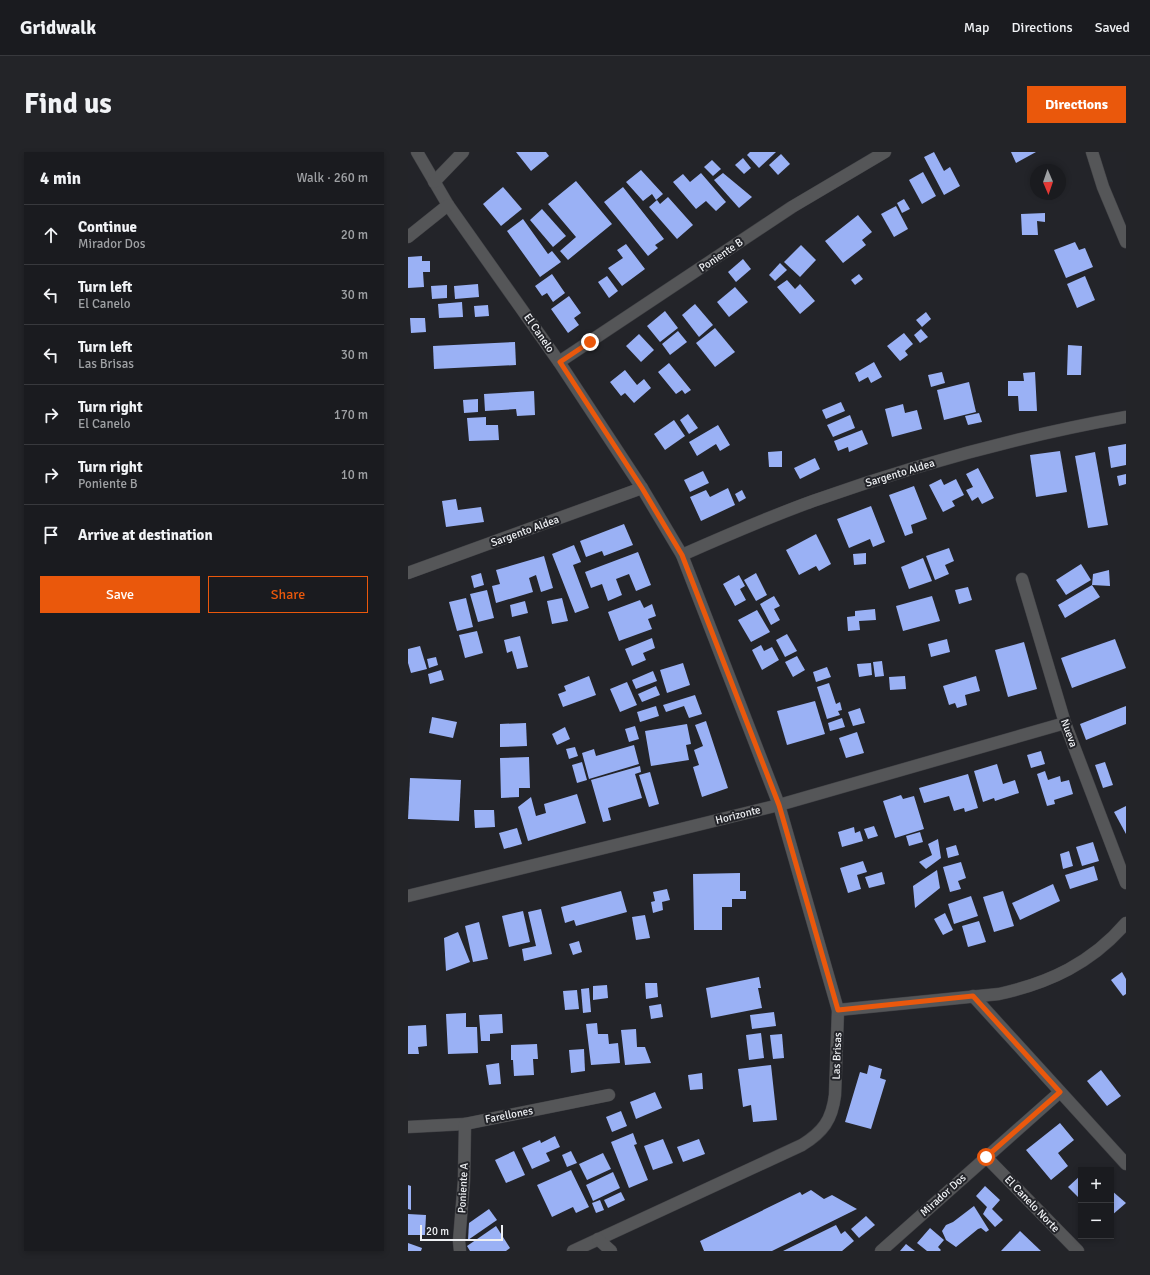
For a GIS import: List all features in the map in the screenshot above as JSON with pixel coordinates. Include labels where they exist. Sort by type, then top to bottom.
[{"type":"street","name":"El Canelo","points":[[417,152],[448,205],[560,362],[642,488],[682,555],[779,805],[838,1010]]},
{"type":"street","points":[[434,182],[463,152]]},
{"type":"street","name":"Poniente B","points":[[560,362],[792,207],[885,152]]},
{"type":"street","points":[[1092,152],[1103,187],[1126,242]]},
{"type":"street","points":[[408,237],[448,205]]},
{"type":"street","name":"Sargento Aldea","points":[[682,555],[812,502],[878,478],[946,458],[1020,439],[1094,422],[1126,417]]},
{"type":"street","name":"Sargento Aldea","points":[[408,573],[642,488]]},
{"type":"street","name":"Nueva","points":[[1022,579],[1065,723],[1126,883]]},
{"type":"street","name":"Horizonte","points":[[408,896],[779,805],[1065,723]]},
{"type":"street","points":[[838,1010],[999,994],[1024,988],[1070,969],[1095,953],[1126,923]]},
{"type":"street","points":[[973,996],[1126,1164]]},
{"type":"street","name":"Las Brisas","points":[[573,1251],[802,1145],[814,1138],[830,1118],[834,1107],[838,1010]]},
{"type":"street","name":"Mirador Dos","points":[[881,1251],[1060,1092]]},
{"type":"street","name":"Farellones","points":[[408,1127],[465,1124],[609,1095]]},
{"type":"street","name":"Poniente A","points":[[460,1251],[459,1241],[464,1180],[465,1124]]},
{"type":"street","name":"El Canelo Norte","points":[[986,1157],[1078,1251]]},
{"type":"street","points":[[598,1240],[611,1251]]},
{"type":"building","points":[[516,152],[546,152],[549,156],[531,171]]},
{"type":"building","points":[[750,152],[776,152],[759,168],[747,155]]},
{"type":"building","points":[[934,152],[944,171],[950,167],[960,186],[944,195],[924,157]]},
{"type":"building","points":[[1011,152],[1036,152],[1016,163]]},
{"type":"building","points":[[781,154],[790,164],[778,175],[769,165]]},
{"type":"building","points":[[743,158],[751,168],[744,174],[735,165]]},
{"type":"building","points":[[712,160],[721,169],[713,176],[704,167]]},
{"type":"building","points":[[641,170],[663,194],[656,200],[652,194],[643,201],[626,182]]},
{"type":"building","points":[[923,172],[936,196],[922,204],[909,180]]},
{"type":"building","points":[[701,173],[726,202],[716,211],[706,201],[696,209],[673,182],[683,174],[690,182]]},
{"type":"building","points":[[723,173],[752,197],[739,208],[714,180]]},
{"type":"building","points":[[576,181],[612,224],[568,260],[560,251],[576,237],[548,204]]},
{"type":"building","points":[[503,187],[522,209],[501,226],[483,204]]},
{"type":"building","points":[[623,187],[664,239],[655,245],[658,248],[648,256],[604,202]]},
{"type":"building","points":[[668,197],[693,225],[677,239],[649,207],[657,200],[660,204]]},
{"type":"building","points":[[904,199],[910,209],[902,213],[897,203]]},
{"type":"building","points":[[896,206],[908,229],[894,237],[881,214]]},
{"type":"building","points":[[542,209],[566,236],[553,247],[530,220]]},
{"type":"building","points":[[1045,213],[1045,222],[1037,221],[1038,235],[1022,235],[1021,214]]},
{"type":"building","points":[[858,215],[872,232],[862,240],[866,245],[843,263],[825,241]]},
{"type":"building","points":[[523,219],[548,254],[552,251],[561,262],[540,277],[507,231]]},
{"type":"building","points":[[1075,242],[1079,250],[1085,248],[1093,267],[1066,278],[1054,250]]},
{"type":"building","points":[[626,244],[645,269],[622,286],[608,268],[623,258],[617,250]]},
{"type":"building","points":[[801,245],[816,260],[800,277],[784,262]]},
{"type":"building","points":[[422,256],[422,261],[430,261],[430,272],[423,272],[424,287],[408,288],[408,257]]},
{"type":"building","points":[[743,259],[751,269],[736,282],[728,272]]},
{"type":"building","points":[[780,263],[787,270],[775,281],[769,275]]},
{"type":"building","points":[[552,274],[565,293],[553,302],[547,293],[542,296],[535,286]]},
{"type":"building","points":[[859,274],[863,279],[855,285],[851,280]]},
{"type":"building","points":[[607,276],[618,291],[609,298],[598,282]]},
{"type":"building","points":[[1085,276],[1095,300],[1077,308],[1067,284]]},
{"type":"building","points":[[787,280],[795,289],[800,284],[815,301],[800,314],[777,287]]},
{"type":"building","points":[[478,284],[479,297],[455,299],[454,286]]},
{"type":"building","points":[[447,285],[447,298],[432,299],[431,286]]},
{"type":"building","points":[[735,287],[748,302],[729,317],[717,302]]},
{"type":"building","points":[[569,296],[581,313],[574,318],[579,325],[568,333],[551,309]]},
{"type":"building","points":[[462,302],[463,317],[439,318],[438,304]]},
{"type":"building","points":[[695,304],[713,325],[699,337],[682,315]]},
{"type":"building","points":[[488,305],[489,316],[475,317],[474,306]]},
{"type":"building","points":[[665,311],[678,328],[660,342],[647,326]]},
{"type":"building","points":[[926,312],[931,319],[922,327],[916,320]]},
{"type":"building","points":[[410,318],[425,318],[426,332],[411,333]]},
{"type":"building","points":[[715,328],[735,352],[715,367],[696,343]]},
{"type":"building","points":[[921,329],[928,337],[920,343],[914,335]]},
{"type":"building","points":[[678,331],[687,342],[670,355],[662,344]]},
{"type":"building","points":[[904,333],[913,344],[905,351],[908,355],[900,361],[887,346]]},
{"type":"building","points":[[639,334],[654,350],[641,362],[626,346]]},
{"type":"building","points":[[515,342],[516,365],[434,369],[433,346]]},
{"type":"building","points":[[1068,345],[1082,346],[1081,375],[1067,375]]},
{"type":"building","points":[[874,362],[882,377],[871,383],[868,377],[859,382],[855,373]]},
{"type":"building","points":[[669,363],[691,390],[685,394],[682,390],[676,394],[658,372]]},
{"type":"building","points":[[625,370],[637,385],[644,379],[651,388],[634,403],[625,393],[621,396],[610,382]]},
{"type":"building","points":[[942,372],[945,383],[931,387],[928,375]]},
{"type":"building","points":[[1035,372],[1037,411],[1019,411],[1018,396],[1008,396],[1008,381],[1024,381],[1023,373]]},
{"type":"building","points":[[969,382],[976,412],[944,420],[937,390]]},
{"type":"building","points":[[534,391],[535,415],[517,416],[516,409],[485,411],[484,394]]},
{"type":"building","points":[[478,399],[478,412],[464,413],[463,400]]},
{"type":"building","points":[[841,402],[845,411],[826,419],[822,410]]},
{"type":"building","points":[[903,404],[905,413],[917,410],[922,429],[892,437],[885,409]]},
{"type":"building","points":[[979,413],[982,422],[968,425],[965,416]]},
{"type":"building","points":[[688,414],[698,428],[689,434],[680,420]]},
{"type":"building","points":[[850,415],[855,428],[833,437],[827,425]]},
{"type":"building","points":[[486,417],[486,425],[498,425],[499,440],[469,441],[467,418]]},
{"type":"building","points":[[674,420],[685,436],[665,450],[654,434]]},
{"type":"building","points":[[718,425],[730,445],[720,451],[716,444],[697,456],[689,442]]},
{"type":"building","points":[[862,430],[868,444],[849,452],[848,447],[838,451],[834,441]]},
{"type":"building","points":[[1126,444],[1126,465],[1111,468],[1108,447]]},
{"type":"building","points":[[782,451],[782,467],[769,467],[768,452]]},
{"type":"building","points":[[1060,451],[1067,492],[1036,497],[1030,455]]},
{"type":"building","points":[[1095,452],[1108,525],[1088,528],[1075,456]]},
{"type":"building","points":[[815,458],[820,469],[800,479],[794,468]]},
{"type":"building","points":[[978,468],[994,498],[982,504],[978,497],[972,501],[966,490],[973,487],[966,474]]},
{"type":"building","points":[[703,471],[709,483],[690,492],[684,480]]},
{"type":"building","points":[[1126,474],[1126,484],[1119,486],[1117,476]]},
{"type":"building","points":[[941,479],[944,485],[956,479],[964,495],[952,501],[955,506],[943,512],[929,485]]},
{"type":"building","points":[[914,486],[927,519],[911,525],[913,533],[905,536],[889,495]]},
{"type":"building","points":[[728,488],[735,505],[701,521],[690,497],[706,490],[710,497]]},
{"type":"building","points":[[742,490],[746,498],[739,502],[735,494]]},
{"type":"building","points":[[456,499],[458,510],[481,507],[484,522],[446,527],[442,501]]},
{"type":"building","points":[[871,506],[885,542],[873,547],[870,539],[849,548],[837,519]]},
{"type":"building","points":[[624,524],[633,545],[604,556],[602,551],[586,557],[580,541]]},
{"type":"building","points":[[816,534],[831,564],[819,571],[816,566],[799,575],[786,550]]},
{"type":"building","points":[[574,545],[581,562],[573,565],[589,608],[575,613],[552,554]]},
{"type":"building","points":[[949,548],[954,561],[945,565],[949,574],[935,580],[926,556]]},
{"type":"building","points":[[638,552],[651,585],[636,591],[629,574],[616,579],[622,595],[608,601],[602,584],[591,588],[585,572]]},
{"type":"building","points":[[866,553],[866,564],[854,565],[853,554]]},
{"type":"building","points":[[544,556],[553,588],[541,592],[536,575],[529,578],[533,592],[496,603],[492,586],[500,584],[496,570]]},
{"type":"building","points":[[923,558],[932,581],[909,589],[901,567]]},
{"type":"building","points":[[1081,564],[1091,580],[1066,595],[1056,580]]},
{"type":"building","points":[[1109,570],[1110,586],[1092,585],[1093,574]]},
{"type":"building","points":[[481,573],[484,585],[474,588],[471,576]]},
{"type":"building","points":[[756,573],[767,595],[756,601],[744,580]]},
{"type":"building","points":[[739,575],[745,586],[740,589],[746,600],[735,606],[723,584]]},
{"type":"building","points":[[1092,585],[1100,597],[1065,618],[1058,605]]},
{"type":"building","points":[[968,587],[972,600],[959,604],[955,590]]},
{"type":"building","points":[[487,590],[494,618],[478,622],[470,594]]},
{"type":"building","points":[[774,596],[780,606],[774,609],[780,620],[771,625],[760,604]]},
{"type":"building","points":[[932,596],[940,621],[903,631],[896,606]]},
{"type":"building","points":[[466,598],[473,627],[457,631],[449,602]]},
{"type":"building","points":[[562,598],[568,621],[552,624],[547,601]]},
{"type":"building","points":[[640,600],[644,608],[652,604],[656,616],[648,619],[652,629],[619,641],[608,612]]},
{"type":"building","points":[[525,601],[528,613],[512,617],[510,605]]},
{"type":"building","points":[[875,609],[876,620],[859,621],[860,630],[848,631],[847,617],[855,616],[855,611]]},
{"type":"building","points":[[757,610],[770,632],[751,642],[738,620]]},
{"type":"building","points":[[477,631],[483,653],[465,658],[459,635]]},
{"type":"building","points":[[787,634],[797,651],[785,657],[776,640]]},
{"type":"building","points":[[520,636],[528,667],[517,669],[512,651],[507,653],[504,640]]},
{"type":"building","points":[[652,638],[655,648],[643,653],[646,660],[632,666],[625,649]]},
{"type":"building","points":[[947,639],[950,652],[931,657],[928,644]]},
{"type":"building","points":[[1115,639],[1126,668],[1072,688],[1061,658]]},
{"type":"building","points":[[1024,642],[1037,689],[1008,697],[995,650]]},
{"type":"building","points":[[761,645],[764,651],[772,647],[779,660],[762,670],[752,650]]},
{"type":"building","points":[[420,646],[427,669],[411,673],[408,663],[408,649]]},
{"type":"building","points":[[797,656],[805,670],[793,677],[785,662]]},
{"type":"building","points":[[436,657],[438,665],[429,668],[427,659]]},
{"type":"building","points":[[882,661],[884,676],[875,677],[873,662]]},
{"type":"building","points":[[683,663],[690,685],[667,693],[660,670]]},
{"type":"building","points":[[871,663],[872,675],[859,677],[857,664]]},
{"type":"building","points":[[827,667],[831,677],[816,682],[813,672]]},
{"type":"building","points":[[441,670],[444,680],[430,684],[428,674]]},
{"type":"building","points":[[653,671],[657,681],[636,689],[632,680]]},
{"type":"building","points":[[589,676],[596,695],[563,707],[558,694],[566,691],[564,686]]},
{"type":"building","points":[[905,676],[906,689],[890,690],[889,677]]},
{"type":"building","points":[[976,676],[980,691],[965,695],[967,705],[957,708],[955,703],[949,705],[943,686]]},
{"type":"building","points":[[627,682],[637,705],[620,712],[610,689]]},
{"type":"building","points":[[829,683],[836,704],[840,702],[842,710],[838,711],[840,715],[827,719],[817,687]]},
{"type":"building","points":[[656,686],[660,695],[642,702],[638,694]]},
{"type":"building","points":[[695,695],[702,714],[689,718],[684,706],[666,712],[663,705]]},
{"type":"building","points":[[815,701],[825,734],[787,745],[777,711]]},
{"type":"building","points":[[656,706],[659,716],[640,722],[637,712]]},
{"type":"building","points":[[1126,706],[1126,724],[1086,740],[1080,724]]},
{"type":"building","points":[[860,708],[865,723],[853,726],[848,712]]},
{"type":"building","points":[[432,717],[457,722],[453,738],[429,733]]},
{"type":"building","points":[[842,718],[845,727],[830,731],[828,723]]},
{"type":"building","points":[[706,721],[728,788],[702,797],[693,767],[699,765],[694,750],[703,746],[695,725]]},
{"type":"building","points":[[526,723],[527,746],[500,747],[500,724]]},
{"type":"building","points":[[687,724],[691,744],[686,745],[689,760],[651,766],[645,731]]},
{"type":"building","points":[[635,726],[639,739],[629,742],[625,729]]},
{"type":"building","points":[[565,727],[570,739],[557,745],[552,734]]},
{"type":"building","points":[[857,732],[864,753],[846,758],[839,738]]},
{"type":"building","points":[[634,745],[639,764],[589,779],[582,753],[594,749],[596,756]]},
{"type":"building","points":[[575,747],[578,756],[569,759],[566,749]]},
{"type":"building","points":[[1041,751],[1045,764],[1031,768],[1027,755]]},
{"type":"building","points":[[529,757],[530,788],[519,788],[519,797],[501,798],[500,758]]},
{"type":"building","points":[[582,762],[587,780],[577,783],[572,765]]},
{"type":"building","points":[[1105,762],[1113,785],[1103,788],[1095,765]]},
{"type":"building","points":[[997,764],[1003,784],[1015,780],[1019,793],[995,801],[994,798],[983,802],[974,771]]},
{"type":"building","points":[[640,766],[641,772],[635,774],[642,798],[608,808],[611,820],[603,822],[591,780]]},
{"type":"building","points":[[1045,771],[1048,780],[1060,776],[1061,782],[1069,780],[1073,794],[1054,800],[1055,804],[1047,806],[1037,774]]},
{"type":"building","points":[[650,772],[659,804],[649,807],[639,775]]},
{"type":"building","points":[[968,774],[978,808],[965,812],[964,808],[954,811],[949,796],[924,803],[919,788]]},
{"type":"building","points":[[410,778],[461,780],[459,821],[408,819]]},
{"type":"building","points":[[577,794],[586,823],[528,841],[518,807],[531,797],[536,816],[546,813],[544,804]]},
{"type":"building","points":[[901,795],[903,799],[914,796],[924,829],[895,838],[883,801]]},
{"type":"building","points":[[1126,806],[1126,834],[1114,812]]},
{"type":"building","points":[[474,810],[494,810],[495,827],[475,828]]},
{"type":"building","points":[[874,826],[878,836],[868,839],[864,829]]},
{"type":"building","points":[[854,827],[855,833],[860,831],[863,841],[842,847],[838,832]]},
{"type":"building","points":[[517,828],[522,844],[504,849],[499,833]]},
{"type":"building","points":[[920,832],[923,842],[909,846],[906,836]]},
{"type":"building","points":[[938,839],[941,858],[926,869],[919,862],[932,855],[928,844]]},
{"type":"building","points":[[1093,842],[1099,861],[1082,866],[1076,847]]},
{"type":"building","points":[[956,845],[959,855],[948,858],[946,848]]},
{"type":"building","points":[[1069,851],[1073,866],[1063,869],[1060,854]]},
{"type":"building","points":[[863,861],[867,872],[857,875],[861,889],[848,893],[840,868]]},
{"type":"building","points":[[961,862],[966,878],[958,881],[961,889],[950,892],[943,867]]},
{"type":"building","points":[[1094,866],[1098,880],[1070,889],[1065,875]]},
{"type":"building","points":[[937,870],[940,888],[915,908],[913,886]]},
{"type":"building","points":[[882,872],[885,884],[869,888],[865,877]]},
{"type":"building","points":[[740,873],[740,891],[746,891],[746,899],[732,899],[732,907],[722,907],[722,930],[694,930],[693,874]]},
{"type":"building","points":[[1053,884],[1060,901],[1020,920],[1012,903]]},
{"type":"building","points":[[667,889],[670,900],[662,902],[663,910],[653,913],[651,902],[655,901],[653,892]]},
{"type":"building","points":[[621,891],[627,912],[576,926],[574,920],[565,923],[561,907]]},
{"type":"building","points":[[1003,891],[1014,926],[994,932],[983,897]]},
{"type":"building","points":[[971,896],[978,916],[954,924],[948,904]]},
{"type":"building","points":[[541,909],[552,954],[524,961],[522,949],[536,946],[528,912]]},
{"type":"building","points":[[523,911],[530,942],[509,947],[502,916]]},
{"type":"building","points":[[945,913],[953,930],[943,935],[934,919]]},
{"type":"building","points":[[645,915],[650,938],[636,940],[632,917]]},
{"type":"building","points":[[979,921],[986,942],[968,947],[962,926]]},
{"type":"building","points":[[479,922],[488,959],[473,962],[465,926]]},
{"type":"building","points":[[458,932],[470,962],[446,971],[444,938]]},
{"type":"building","points":[[579,941],[582,952],[573,955],[569,944]]},
{"type":"building","points":[[1122,972],[1126,979],[1126,994],[1123,996],[1111,980]]},
{"type":"building","points":[[759,977],[761,988],[758,988],[762,1008],[711,1018],[706,988]]},
{"type":"building","points":[[645,983],[657,983],[658,997],[646,999]]},
{"type":"building","points":[[607,985],[608,998],[593,1000],[593,986]]},
{"type":"building","points":[[589,988],[591,1012],[583,1013],[581,989]]},
{"type":"building","points":[[577,990],[579,1009],[565,1010],[563,991]]},
{"type":"building","points":[[661,1004],[663,1017],[651,1019],[649,1006]]},
{"type":"building","points":[[774,1012],[776,1026],[752,1029],[750,1015]]},
{"type":"building","points":[[466,1013],[466,1027],[477,1027],[478,1053],[448,1054],[446,1014]]},
{"type":"building","points":[[502,1014],[503,1033],[490,1034],[490,1041],[481,1041],[479,1015]]},
{"type":"building","points":[[597,1023],[598,1034],[608,1034],[609,1044],[618,1043],[620,1063],[591,1065],[586,1024]]},
{"type":"building","points":[[426,1025],[427,1046],[418,1047],[419,1054],[408,1054],[408,1026]]},
{"type":"building","points":[[636,1029],[637,1047],[645,1047],[651,1063],[625,1065],[621,1030]]},
{"type":"building","points":[[761,1033],[764,1058],[749,1060],[746,1035]]},
{"type":"building","points":[[782,1034],[784,1058],[773,1059],[770,1035]]},
{"type":"building","points":[[537,1044],[538,1059],[533,1059],[534,1075],[514,1076],[513,1060],[511,1060],[511,1045]]},
{"type":"building","points":[[584,1049],[585,1071],[571,1073],[569,1050]]},
{"type":"building","points":[[499,1063],[501,1084],[489,1085],[486,1065]]},
{"type":"building","points":[[771,1065],[777,1120],[753,1122],[751,1105],[743,1107],[738,1069]]},
{"type":"building","points":[[869,1065],[882,1069],[880,1078],[886,1080],[871,1129],[845,1122],[860,1072],[867,1074]]},
{"type":"building","points":[[1101,1070],[1121,1096],[1107,1106],[1087,1081]]},
{"type":"building","points":[[702,1073],[703,1089],[690,1090],[688,1075]]},
{"type":"building","points":[[655,1092],[662,1108],[636,1119],[630,1102]]},
{"type":"building","points":[[621,1111],[627,1126],[612,1132],[606,1117]]},
{"type":"building","points":[[1060,1123],[1074,1140],[1058,1153],[1068,1166],[1051,1180],[1026,1150]]},
{"type":"building","points":[[633,1133],[637,1144],[634,1145],[648,1180],[629,1188],[611,1142]]},
{"type":"building","points":[[555,1136],[560,1147],[546,1153],[550,1161],[532,1169],[522,1148],[540,1140],[541,1143]]},
{"type":"building","points":[[663,1139],[673,1163],[653,1170],[644,1146]]},
{"type":"building","points":[[699,1139],[705,1154],[683,1162],[677,1147]]},
{"type":"building","points":[[514,1151],[525,1175],[506,1183],[495,1160]]},
{"type":"building","points":[[571,1151],[577,1163],[567,1167],[562,1155]]},
{"type":"building","points":[[603,1153],[611,1169],[587,1180],[579,1164]]},
{"type":"building","points":[[571,1170],[589,1207],[576,1213],[573,1207],[552,1217],[537,1185]]},
{"type":"building","points":[[613,1172],[620,1188],[593,1201],[586,1185]]},
{"type":"building","points":[[1078,1178],[1078,1197],[1068,1187]]},
{"type":"building","points":[[408,1185],[411,1186],[411,1210],[408,1209]]},
{"type":"building","points":[[985,1186],[1000,1200],[992,1209],[1003,1220],[995,1227],[983,1214],[987,1207],[976,1196]]},
{"type":"building","points":[[811,1190],[824,1199],[832,1195],[857,1209],[772,1251],[704,1251],[700,1241],[800,1192],[802,1195]]},
{"type":"building","points":[[621,1192],[625,1200],[608,1208],[604,1200]]},
{"type":"building","points":[[1114,1193],[1126,1203],[1114,1213]]},
{"type":"building","points":[[600,1200],[604,1210],[596,1213],[592,1203]]},
{"type":"building","points":[[974,1206],[989,1230],[986,1232],[981,1228],[978,1229],[956,1247],[946,1240],[942,1231],[946,1225],[953,1222]]},
{"type":"building","points":[[489,1209],[497,1220],[468,1240],[469,1223]]},
{"type":"building","points":[[408,1214],[426,1215],[425,1235],[408,1235]]},
{"type":"building","points":[[866,1216],[875,1225],[859,1238],[851,1229]]},
{"type":"building","points":[[836,1225],[841,1234],[845,1231],[854,1241],[842,1251],[783,1251]]},
{"type":"building","points":[[496,1226],[510,1248],[506,1251],[470,1251],[467,1246]]},
{"type":"building","points":[[930,1228],[944,1240],[938,1247],[941,1250],[940,1251],[927,1251],[917,1243]]},
{"type":"building","points":[[1020,1231],[1041,1251],[1001,1251]]},
{"type":"building","points":[[408,1243],[422,1248],[421,1251],[408,1251]]},
{"type":"building","points":[[906,1244],[915,1251],[900,1251]]},
{"type":"route","points":[[590,342],[560,362],[642,488],[682,555],[779,805],[838,1010],[973,996],[1060,1092],[986,1157]]}]
